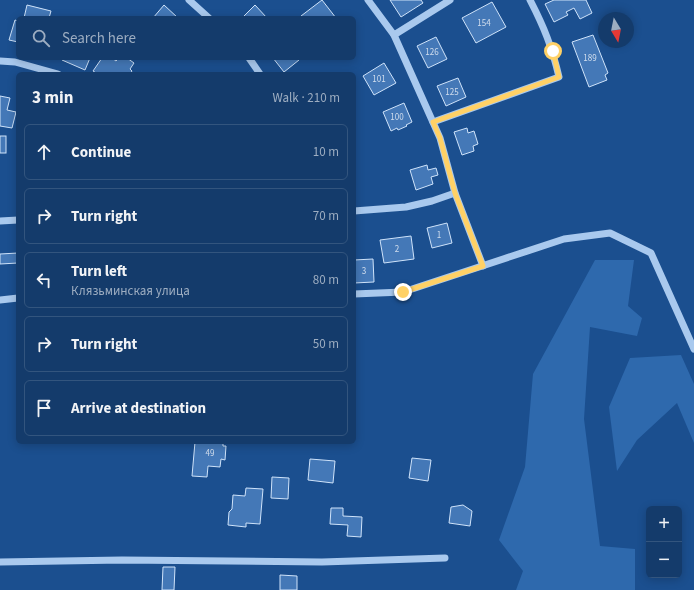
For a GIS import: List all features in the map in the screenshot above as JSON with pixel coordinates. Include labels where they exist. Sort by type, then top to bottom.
[{"type":"street","points":[[189,0],[207,16]]},
{"type":"street","points":[[368,0],[394,35],[440,138],[455,193],[483,266]]},
{"type":"street","points":[[394,35],[450,0]]},
{"type":"street","points":[[433,122],[559,77],[553,51],[542,23],[530,0]]},
{"type":"street","points":[[250,60],[259,72]]},
{"type":"street","points":[[0,61],[15,62],[51,72]]},
{"type":"street","points":[[356,211],[406,207],[432,201],[455,193]]},
{"type":"street","points":[[0,221],[16,220]]},
{"type":"street","points":[[356,294],[403,292],[564,239],[610,233],[651,253],[694,350]]},
{"type":"street","points":[[0,300],[16,298]]},
{"type":"street","points":[[0,562],[122,560],[322,562],[445,558]]},
{"type":"shaded area","points":[[595,260],[634,260],[628,306],[642,318],[637,336],[590,327],[584,419],[600,546],[635,549],[635,590],[516,590],[523,571],[499,540],[525,467],[533,374]]},
{"type":"shaded area","points":[[681,355],[694,384],[694,443],[677,403],[637,440],[617,471],[609,407],[630,358]]},
{"type":"building","points":[[322,0],[334,16],[301,16]]},
{"type":"building","points":[[390,0],[421,0],[423,3],[401,17]]},
{"type":"building","points":[[554,0],[586,0],[592,13],[580,19],[574,8],[566,12],[568,15],[554,22],[545,4]]},
{"type":"building","points":[[492,2],[506,27],[476,43],[462,18]]},
{"type":"building","points":[[27,5],[51,11],[50,16],[24,16]]},
{"type":"building","points":[[164,5],[176,16],[155,16]]},
{"type":"building","points":[[255,5],[265,16],[244,16]]},
{"type":"building","points":[[15,20],[16,42],[9,40]]},
{"type":"building","points":[[593,35],[608,73],[605,75],[607,80],[589,87],[572,42]]},
{"type":"building","points":[[436,37],[447,59],[428,68],[417,46]]},
{"type":"building","points":[[62,60],[89,60],[85,70]]},
{"type":"building","points":[[101,60],[130,60],[134,63],[130,69],[131,72],[93,71]]},
{"type":"building","points":[[275,60],[299,60],[284,72]]},
{"type":"building","points":[[384,63],[396,83],[374,95],[363,76]]},
{"type":"building","points":[[458,78],[466,97],[446,106],[437,86]]},
{"type":"building","points":[[0,96],[10,98],[7,110],[16,112],[12,128],[0,126]]},
{"type":"building","points":[[404,103],[412,122],[398,130],[397,128],[391,131],[383,112]]},
{"type":"building","points":[[467,128],[468,133],[474,131],[478,144],[473,146],[474,151],[462,155],[454,132]]},
{"type":"building","points":[[0,136],[6,136],[6,153],[0,153]]},
{"type":"building","points":[[427,165],[428,170],[436,168],[438,175],[431,177],[433,184],[416,190],[410,170]]},
{"type":"building","points":[[447,223],[452,243],[432,248],[427,228]]},
{"type":"building","points":[[411,236],[414,259],[384,263],[380,240]]},
{"type":"building","points":[[16,253],[16,263],[0,264],[0,254]]},
{"type":"building","points":[[373,259],[374,282],[356,283],[356,260]]},
{"type":"building","points":[[195,444],[223,444],[223,446],[226,446],[225,460],[221,459],[220,467],[208,466],[207,477],[192,476]]},
{"type":"building","points":[[412,458],[431,460],[428,481],[409,478]]},
{"type":"building","points":[[310,459],[335,461],[333,483],[308,480]]},
{"type":"building","points":[[272,477],[289,478],[288,499],[271,498]]},
{"type":"building","points":[[246,488],[263,489],[260,524],[246,523],[246,527],[228,525],[229,512],[232,509],[233,495],[245,496]]},
{"type":"building","points":[[463,505],[472,511],[470,526],[449,523],[451,507]]},
{"type":"building","points":[[331,508],[343,508],[343,516],[362,517],[361,537],[347,536],[348,525],[330,524]]},
{"type":"building","points":[[163,567],[175,567],[174,590],[162,590]]},
{"type":"building","points":[[280,575],[297,576],[297,590],[280,590]]},
{"type":"route","points":[[403,292],[483,266],[455,193],[440,138],[433,122],[559,77],[553,51]]}]
